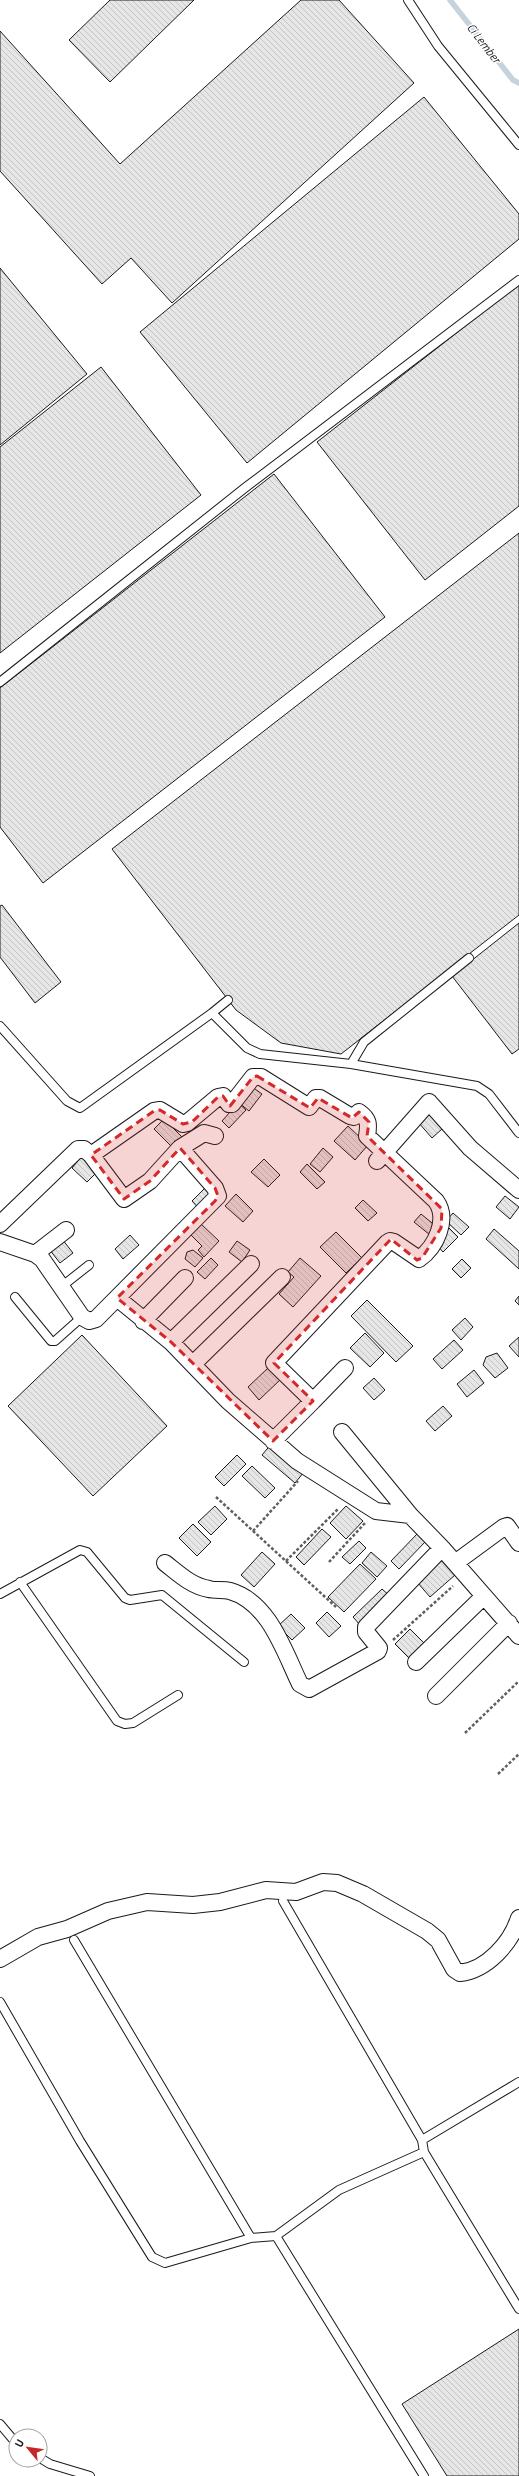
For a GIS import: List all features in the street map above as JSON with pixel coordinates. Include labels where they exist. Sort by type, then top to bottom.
[{"type":"street","points":[[90,1155],[154,1111],[160,1110],[184,1124],[192,1122],[218,1098],[223,1096],[229,1104],[232,1104],[253,1077],[257,1076],[309,1107],[318,1098],[350,1116],[354,1116],[359,1112],[369,1122],[367,1136],[380,1157],[436,1201],[442,1209],[441,1228],[419,1259],[394,1242],[386,1243],[274,1363],[313,1400]]},
{"type":"street","points":[[380,1157],[427,1102],[431,1102],[470,1148],[519,1190]]},
{"type":"street","points":[[0,1224],[78,1149],[84,1149],[90,1155],[124,1199],[150,1181],[180,1148],[204,1133],[215,1136]]},
{"type":"street","points":[[0,1242],[35,1254],[42,1259],[82,1317],[89,1321],[96,1319],[218,1196],[215,1188],[180,1148]]},
{"type":"street","points":[[35,1254],[66,1230]]},
{"type":"street","points":[[171,1342],[251,1264]]},
{"type":"street","points":[[194,1364],[262,1299],[282,1277]]},
{"type":"street","points":[[143,1321],[184,1278]]},
{"type":"street","points":[[117,1298],[143,1321],[171,1342],[194,1364],[228,1401],[273,1441],[308,1469],[376,1511],[410,1515]]},
{"type":"street","points":[[273,1441],[345,1368]]},
{"type":"street","points":[[342,1432],[410,1515],[442,1548],[519,1636]]},
{"type":"street","points":[[460,1569],[504,1527],[507,1526],[519,1543]]},
{"type":"street","points":[[165,1563],[195,1586],[210,1590],[229,1590],[245,1598],[269,1620],[300,1684],[304,1688],[309,1689],[378,1652],[379,1648],[366,1632],[366,1627],[442,1548]]},
{"type":"street","points":[[416,1662],[484,1596]]},
{"type":"street","points":[[436,1696],[509,1623]]},
{"type":"street","points":[[0,1959],[38,1937],[67,1929],[108,1911],[147,1902],[193,1905],[220,1902],[266,1890],[296,1892],[323,1882],[337,1883],[363,1894],[427,1931],[438,1940],[454,1969],[461,1973],[485,1964],[510,1939],[519,1918]]},
{"type":"lane","points":[[408,0],[438,46],[519,145]]},
{"type":"lane","points":[[0,682],[246,487],[519,280]]},
{"type":"lane","points":[[351,1064],[364,1042],[469,958]]},
{"type":"lane","points":[[0,1026],[68,1102],[80,1108],[228,1000]]},
{"type":"lane","points":[[212,1013],[248,1048],[260,1054],[351,1064],[477,1086],[489,1094],[519,1132]]},
{"type":"lane","points":[[61,1287],[89,1265]]},
{"type":"lane","points":[[15,1297],[51,1341],[55,1341],[82,1317]]},
{"type":"lane","points":[[0,1594],[76,1551],[87,1552],[125,1598],[130,1600],[162,1595],[244,1662]]},
{"type":"lane","points":[[20,1582],[117,1721],[125,1724],[133,1723],[178,1695]]},
{"type":"lane","points":[[283,1901],[422,2140],[424,2152],[519,2308]]},
{"type":"lane","points":[[74,1940],[251,2238]]},
{"type":"lane","points":[[0,2002],[148,2254],[165,2263],[251,2238],[276,2236],[339,2190],[424,2152]]},
{"type":"lane","points":[[422,2140],[519,2082]]},
{"type":"lane","points":[[276,2236],[424,2476]]},
{"type":"lane","points":[[0,2424],[8,2434]]},
{"type":"lane","points":[[48,2463],[90,2476]]},
{"type":"path","points":[[253,1531],[308,1469]]},
{"type":"path","points":[[286,1561],[351,1496]]},
{"type":"path","points":[[216,1497],[336,1607]]},
{"type":"path","points":[[329,1562],[376,1511]]},
{"type":"path","points":[[378,1652],[402,1633],[460,1569]]},
{"type":"path","points":[[465,1733],[519,1681]]},
{"type":"path","points":[[498,1774],[519,1754]]},
{"type":"highlighted area","points":[[257,1076],[310,1108],[318,1098],[352,1118],[359,1112],[369,1122],[367,1136],[442,1209],[441,1228],[422,1258],[417,1260],[391,1239],[274,1363],[313,1401],[273,1441],[171,1342],[117,1298],[215,1201],[218,1196],[215,1188],[180,1148],[150,1181],[124,1199],[91,1155],[154,1111],[160,1110],[183,1124],[192,1122],[218,1097],[223,1096],[230,1106],[253,1077]]},
{"type":"building","points":[[110,0],[194,0],[110,82],[69,40]]},
{"type":"building","points":[[301,0],[339,0],[414,83],[172,303],[131,258],[102,284],[0,171],[0,31],[120,164]]},
{"type":"building","points":[[424,97],[519,214],[519,239],[247,463],[140,332]]},
{"type":"building","points":[[0,268],[87,374],[0,445]]},
{"type":"building","points":[[519,284],[519,506],[425,580],[317,442]]},
{"type":"building","points":[[101,367],[201,495],[0,653],[0,447]]},
{"type":"building","points":[[274,474],[385,617],[43,883],[0,827],[0,688]]},
{"type":"building","points":[[519,533],[519,915],[341,1054],[281,1043],[236,1010],[112,849]]},
{"type":"building","points":[[2,905],[61,982],[35,1003],[0,957],[0,906]]},
{"type":"building","points":[[519,923],[519,1049],[512,1054],[452,976]]},
{"type":"building","points":[[251,1086],[262,1094],[249,1111],[238,1102]]},
{"type":"building","points":[[238,1103],[246,1110],[229,1128],[222,1121]]},
{"type":"building","points":[[429,1113],[442,1129],[432,1138],[418,1122]]},
{"type":"building","points":[[164,1119],[183,1138],[173,1148],[154,1129]]},
{"type":"building","points":[[348,1126],[368,1145],[355,1160],[334,1141]]},
{"type":"building","points":[[323,1148],[333,1157],[320,1172],[310,1164]]},
{"type":"building","points":[[82,1156],[98,1171],[87,1182],[72,1168]]},
{"type":"building","points":[[264,1159],[280,1175],[268,1187],[251,1172]]},
{"type":"building","points":[[307,1164],[325,1182],[317,1189],[300,1172]]},
{"type":"building","points":[[206,1187],[216,1196],[201,1211],[192,1201]]},
{"type":"building","points":[[236,1194],[253,1211],[243,1222],[225,1206]]},
{"type":"building","points":[[505,1196],[519,1207],[510,1219],[496,1207]]},
{"type":"building","points":[[363,1200],[377,1213],[368,1221],[355,1208]]},
{"type":"building","points":[[453,1213],[469,1227],[461,1235],[446,1221]]},
{"type":"building","points":[[421,1214],[437,1227],[430,1235],[414,1222]]},
{"type":"building","points":[[201,1224],[219,1241],[204,1257],[198,1250],[202,1246],[191,1235]]},
{"type":"building","points":[[449,1228],[458,1237],[443,1252],[436,1244]]},
{"type":"building","points":[[494,1229],[519,1251],[519,1269],[486,1239]]},
{"type":"building","points":[[336,1232],[362,1258],[346,1273],[320,1247]]},
{"type":"building","points":[[130,1235],[139,1245],[123,1259],[115,1249]]},
{"type":"building","points":[[62,1239],[73,1253],[60,1263],[49,1249]]},
{"type":"building","points":[[237,1241],[250,1250],[242,1262],[229,1252]]},
{"type":"building","points":[[193,1250],[203,1258],[195,1267],[185,1259],[187,1252]]},
{"type":"building","points":[[211,1258],[218,1265],[205,1279],[197,1272]]},
{"type":"building","points":[[300,1258],[321,1276],[293,1307],[279,1294],[294,1277],[288,1272]]},
{"type":"building","points":[[462,1259],[471,1268],[461,1278],[452,1269]]},
{"type":"building","points":[[519,1296],[519,1305],[515,1301]]},
{"type":"building","points":[[367,1300],[413,1346],[396,1362],[351,1316]]},
{"type":"building","points":[[465,1318],[473,1327],[461,1340],[452,1330]]},
{"type":"building","points":[[365,1333],[384,1353],[370,1367],[350,1348]]},
{"type":"building","points":[[82,1335],[167,1426],[93,1496],[8,1406]]},
{"type":"building","points":[[519,1337],[519,1357],[509,1346]]},
{"type":"building","points":[[454,1340],[463,1350],[442,1369],[433,1359]]},
{"type":"building","points":[[497,1353],[508,1368],[495,1378],[483,1365],[486,1357]]},
{"type":"building","points":[[269,1367],[281,1379],[259,1400],[248,1387]]},
{"type":"building","points":[[474,1370],[484,1383],[467,1397],[457,1384]]},
{"type":"building","points":[[374,1378],[385,1390],[374,1400],[363,1388]]},
{"type":"building","points":[[443,1406],[452,1416],[435,1431],[426,1421]]},
{"type":"building","points":[[272,1443],[304,1472],[295,1483],[262,1455]]},
{"type":"building","points":[[237,1455],[246,1464],[224,1486],[215,1477]]},
{"type":"building","points":[[252,1466],[275,1488],[265,1498],[242,1476]]},
{"type":"building","points":[[215,1506],[227,1519],[211,1535],[198,1522]]},
{"type":"building","points":[[346,1506],[363,1521],[346,1539],[330,1523]]},
{"type":"building","points":[[193,1524],[211,1542],[197,1556],[179,1538]]},
{"type":"building","points":[[322,1529],[331,1537],[304,1565],[296,1557]]},
{"type":"building","points":[[418,1533],[426,1541],[399,1569],[391,1561]]},
{"type":"building","points":[[359,1541],[366,1548],[350,1564],[342,1557]]},
{"type":"building","points":[[262,1552],[275,1564],[254,1587],[241,1575]]},
{"type":"building","points":[[371,1552],[387,1566],[377,1577],[362,1563]]},
{"type":"building","points":[[441,1560],[455,1575],[430,1597],[417,1582]]},
{"type":"building","points":[[360,1564],[376,1579],[344,1612],[328,1597]]},
{"type":"building","points":[[382,1589],[391,1597],[361,1626],[353,1617]]},
{"type":"building","points":[[327,1612],[341,1626],[329,1637],[316,1623]]},
{"type":"building","points":[[291,1614],[305,1628],[292,1640],[278,1626]]},
{"type":"building","points":[[410,1629],[427,1646],[412,1661],[395,1644]]},
{"type":"building","points":[[519,2329],[519,2476],[447,2476],[402,2404]]},
{"type":"waterway","name":"Ci Lember","points":[[450,0],[513,80],[519,83]]}]
